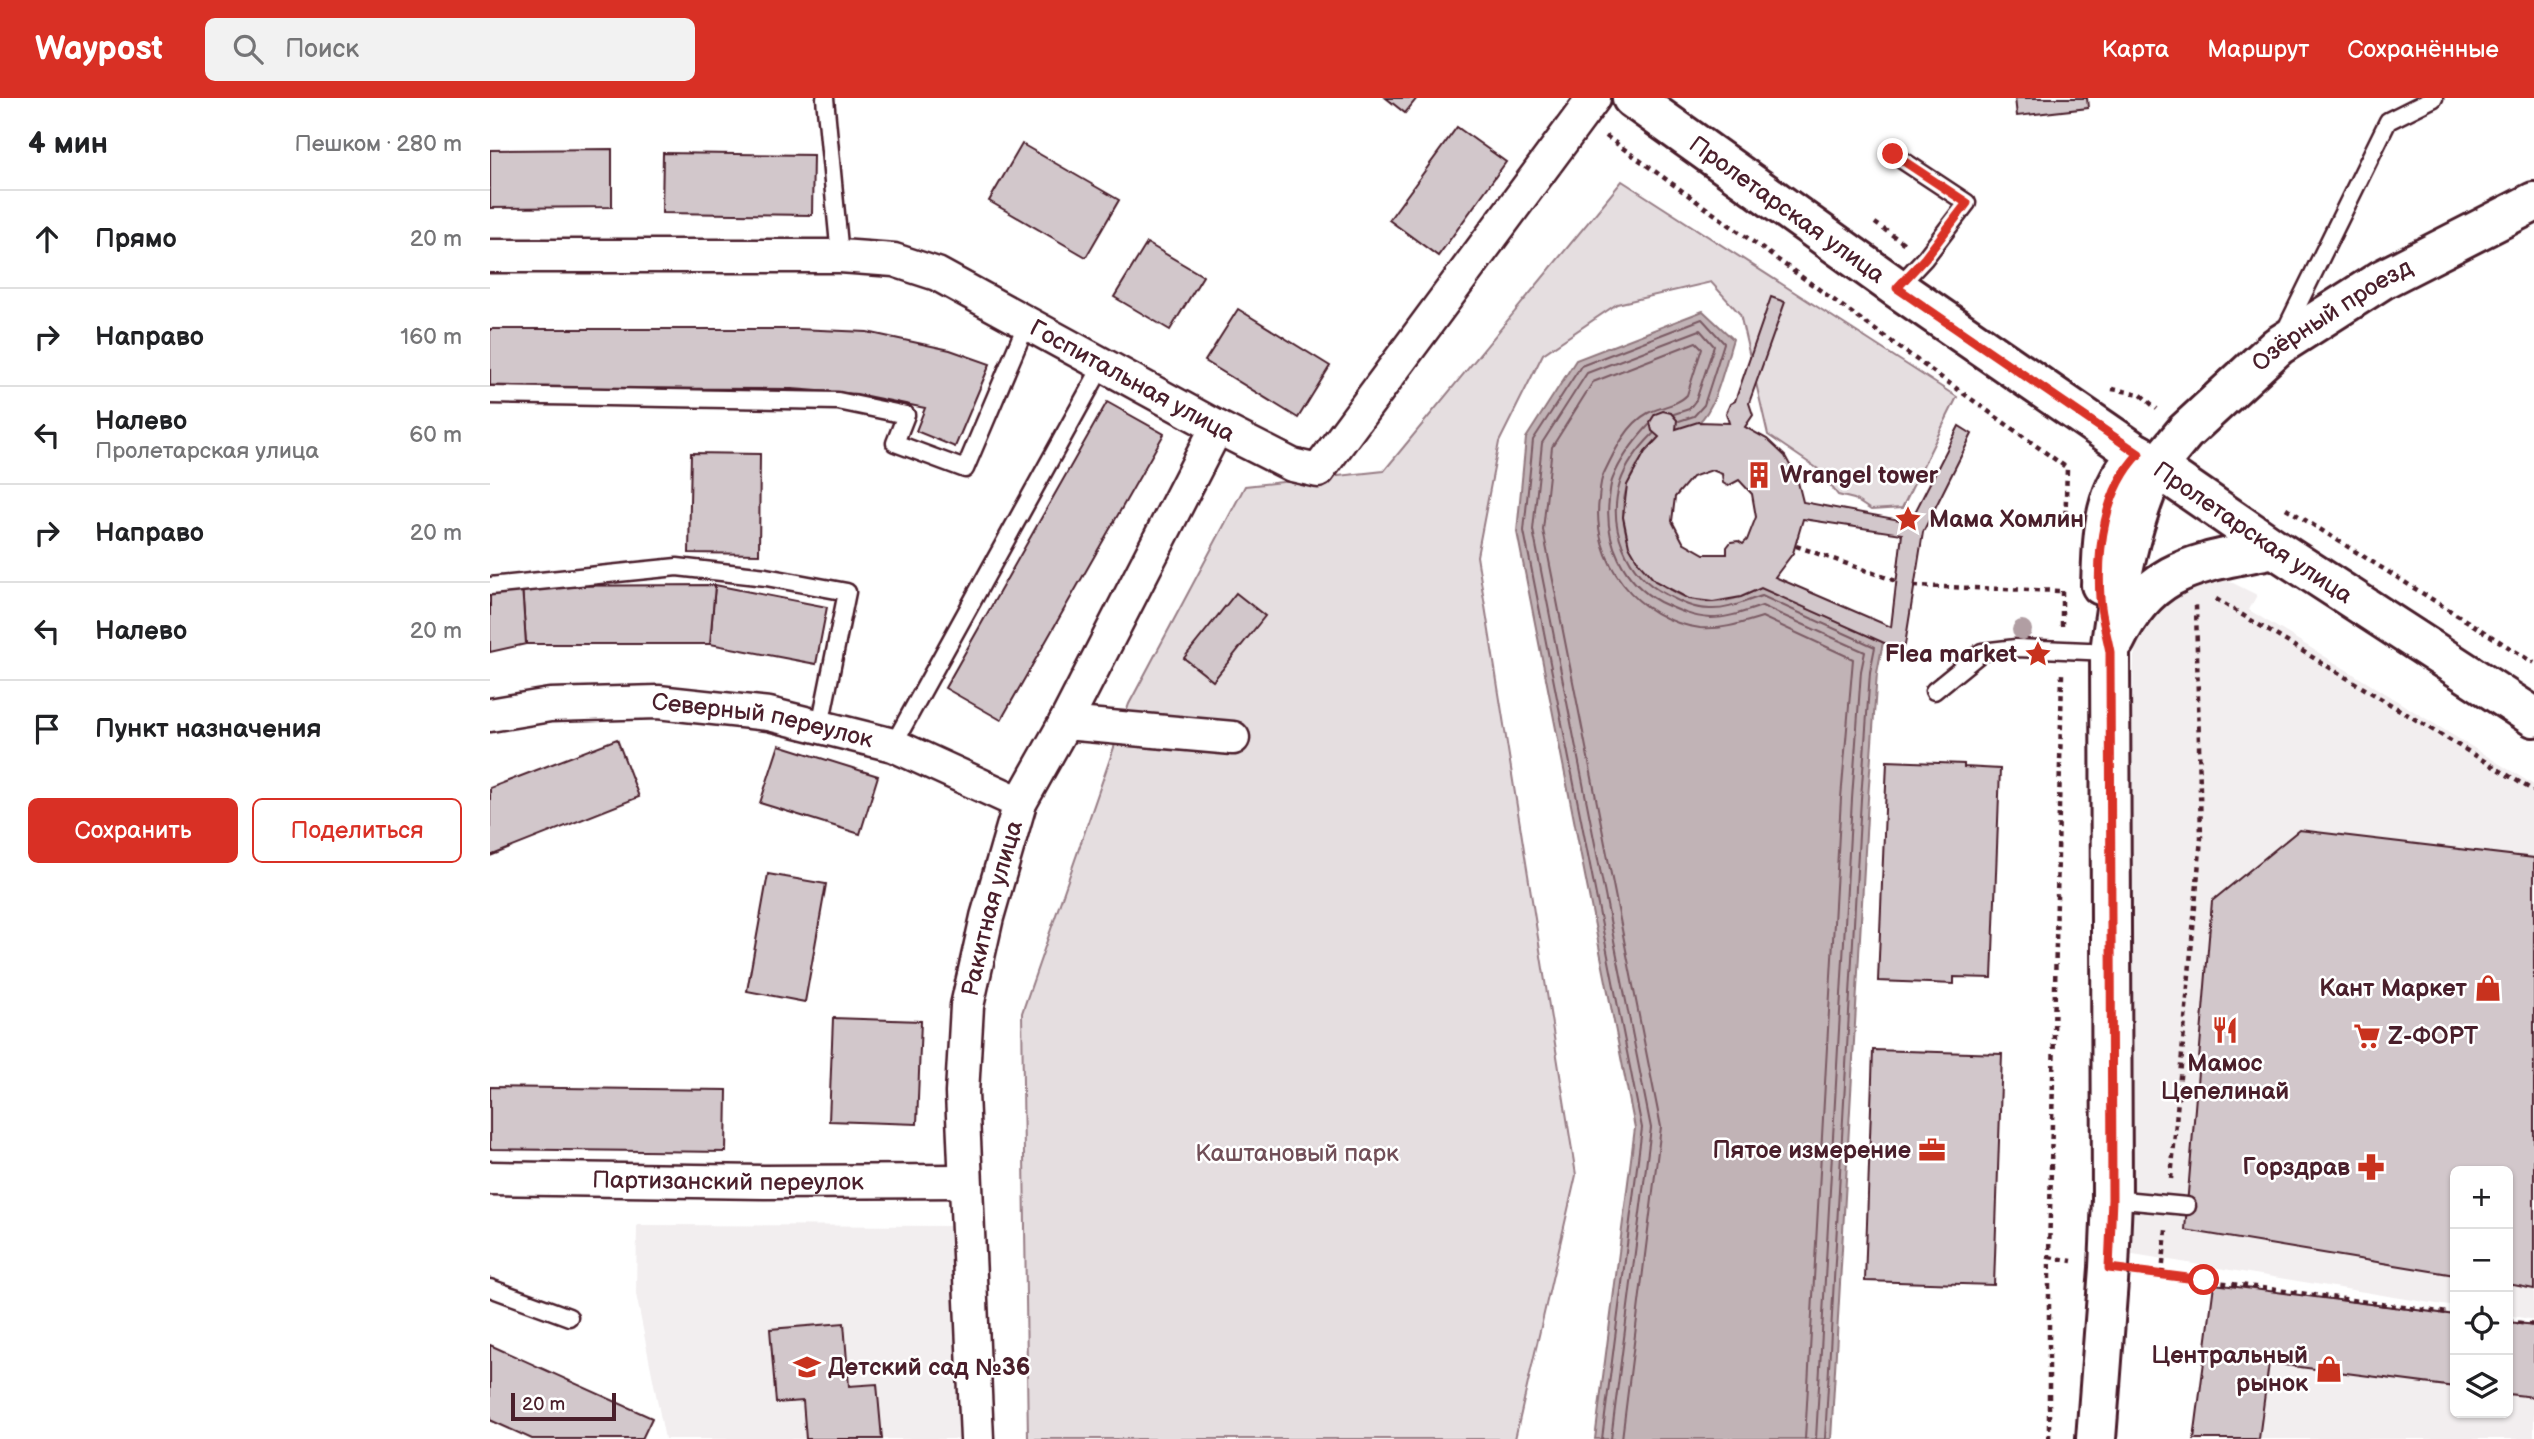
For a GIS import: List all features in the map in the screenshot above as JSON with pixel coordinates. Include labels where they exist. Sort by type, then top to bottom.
[{"type":"main road","name":"Пролетарская улица","points":[[1632,98],[1897,288],[2274,548],[2534,717]]},
{"type":"main road","name":"Озёрный проезд","points":[[2096,1439],[2112,1199],[2110,652],[2117,597],[2148,460],[2185,432],[2278,346],[2383,279],[2534,202]]},
{"type":"main road","points":[[2110,652],[2122,627],[2140,601],[2175,572],[2274,548]]},
{"type":"street","name":"Госпитальная улица","points":[[490,256],[840,256],[894,260],[937,274],[1217,427],[1292,465],[1318,471],[1587,108]]},
{"type":"street","name":"Ракитная улица","points":[[977,1439],[962,1093],[967,1006],[987,917],[1020,803],[1065,723],[1217,427]]},
{"type":"street","name":"Северный переулок","points":[[490,715],[550,705],[658,702],[769,713],[893,745],[1020,803]]},
{"type":"street","points":[[1065,723],[1233,738]]},
{"type":"street","name":"Партизанский переулок","points":[[490,1178],[764,1182],[965,1181]]},
{"type":"lane","points":[[825,98],[840,256]]},
{"type":"lane","points":[[2278,346],[2388,121],[2434,98]]},
{"type":"lane","points":[[1893,154],[1967,203],[1925,258],[1897,288]]},
{"type":"lane","points":[[490,395],[838,401],[906,415],[895,443],[965,469],[1027,323]]},
{"type":"lane","points":[[893,745],[1102,366]]},
{"type":"lane","points":[[490,586],[677,567],[847,592],[820,726]]},
{"type":"lane","points":[[1934,691],[1982,652],[2016,648],[2110,652]]},
{"type":"lane","points":[[2112,1199],[2187,1206]]},
{"type":"lane","points":[[490,1288],[569,1317]]},
{"type":"path","points":[[1587,108],[2067,468],[2064,530]]},
{"type":"path","points":[[1868,218],[1925,258]]},
{"type":"path","points":[[2109,389],[2140,394],[2185,432]]},
{"type":"path","points":[[2276,502],[2534,663]]},
{"type":"path","points":[[1796,546],[1896,581]]},
{"type":"path","points":[[2049,1439],[2049,1258],[2063,578]]},
{"type":"path","points":[[1914,586],[2062,591]]},
{"type":"path","points":[[2207,594],[2534,791]]},
{"type":"path","points":[[2162,1275],[2201,838],[2196,601]]},
{"type":"path","points":[[2049,1258],[2450,1313]]},
{"type":"path","points":[[2513,1322],[2534,1325]]},
{"type":"shaded area","points":[[2208,579],[2229,581],[2257,595],[2249,610],[2534,785],[2534,1320],[2513,1316],[2513,1166],[2450,1166],[2450,1306],[2121,1252],[2134,657],[2142,622],[2154,603]]},
{"type":"shaded area","name":"Детский сад №36","points":[[637,1225],[957,1226],[966,1439],[665,1439],[636,1294]]},
{"type":"shaded area","name":"Центральный рынок","points":[[2214,1284],[2450,1314],[2450,1418],[2513,1418],[2513,1323],[2534,1325],[2534,1439],[2194,1439]]},
{"type":"green space","name":"Каштановый парк","points":[[1622,181],[1957,397],[1902,508],[1871,510],[1854,499],[1838,495],[1818,469],[1768,435],[1740,314],[1711,282],[1617,304],[1543,354],[1499,442],[1477,556],[1576,1175],[1515,1439],[1028,1439],[1022,1013],[1129,704],[1245,486],[1384,471]]},
{"type":"water","points":[[1703,311],[1733,339],[1723,372],[1705,416],[1687,431],[1649,451],[1634,469],[1623,504],[1629,543],[1652,576],[1685,597],[1705,602],[1720,602],[1761,588],[1883,642],[1877,673],[1868,799],[1831,1439],[1595,1439],[1635,1128],[1517,532],[1526,438],[1576,360]]},
{"type":"building","points":[[1386,98],[1417,98],[1405,113]]},
{"type":"building","points":[[2015,98],[2087,98],[2088,108],[2017,116]]},
{"type":"building","points":[[1457,127],[1506,162],[1438,256],[1389,220]]},
{"type":"building","points":[[1022,144],[1119,200],[1086,257],[989,201]]},
{"type":"building","points":[[612,149],[612,207],[490,208],[490,150]]},
{"type":"building","points":[[663,153],[813,155],[812,215],[662,213]]},
{"type":"building","points":[[1147,243],[1203,276],[1170,330],[1114,297]]},
{"type":"building","name":"Wrangel tower","points":[[1771,297],[1785,302],[1749,403],[1753,415],[1745,427],[1767,439],[1785,456],[1797,478],[1803,502],[1910,522],[1959,426],[1972,434],[1923,532],[1905,645],[1900,650],[1761,588],[1741,597],[1713,602],[1689,599],[1655,581],[1639,563],[1629,546],[1623,517],[1627,485],[1645,452],[1659,437],[1652,431],[1650,422],[1655,414],[1663,411],[1671,413],[1677,420],[1676,429],[1698,422],[1729,423],[1726,413],[1730,404],[1735,401]],"holes":[[[1712,470],[1722,474],[1723,483],[1728,486],[1739,480],[1752,494],[1756,517],[1747,540],[1743,544],[1738,541],[1731,542],[1727,547],[1727,554],[1704,554],[1683,542],[1672,521],[1675,497],[1692,477]],[[1803,519],[1902,534],[1891,627],[1775,577],[1793,553]]]},
{"type":"building","points":[[1238,309],[1330,366],[1298,418],[1205,361]]},
{"type":"building","points":[[490,329],[797,329],[867,332],[950,350],[990,364],[955,447],[916,431],[925,408],[857,394],[792,389],[490,388]]},
{"type":"building","points":[[1107,402],[1164,434],[1001,720],[945,688]]},
{"type":"building","points":[[691,453],[760,454],[759,554],[689,553]]},
{"type":"building","points":[[715,585],[827,607],[816,664],[710,644]]},
{"type":"building","points":[[715,585],[710,644],[526,644],[522,586]]},
{"type":"building","points":[[522,586],[526,644],[490,652],[490,593]]},
{"type":"building","points":[[1236,593],[1265,616],[1213,681],[1184,658]]},
{"type":"building","points":[[617,739],[639,797],[490,856],[490,788]]},
{"type":"building","points":[[779,745],[878,776],[860,834],[760,803]]},
{"type":"building","points":[[1887,761],[1964,764],[1964,767],[2000,769],[1992,978],[1954,977],[1954,984],[1878,981]]},
{"type":"building","name":"Z-ФОРТ","points":[[2299,830],[2534,858],[2534,1289],[2513,1285],[2513,1166],[2450,1166],[2450,1274],[2185,1230],[2212,901]]},
{"type":"building","points":[[768,874],[826,884],[805,1002],[747,991]]},
{"type":"building","points":[[833,1018],[921,1021],[917,1124],[829,1121]]},
{"type":"building","points":[[1873,1050],[2002,1054],[1994,1285],[1865,1281]]},
{"type":"building","points":[[490,1087],[727,1090],[726,1152],[490,1149]]},
{"type":"building","points":[[2214,1284],[2450,1314],[2450,1386],[2269,1363],[2259,1439],[2194,1439]]},
{"type":"building","points":[[844,1323],[849,1386],[877,1384],[882,1439],[806,1439],[803,1401],[776,1403],[770,1329]]},
{"type":"building","points":[[2513,1323],[2534,1325],[2534,1397],[2513,1395]]},
{"type":"building","points":[[490,1345],[652,1418],[642,1439],[532,1439],[490,1420]]},
{"type":"place","name":"Wrangel tower","points":[[1759,475]]},
{"type":"place","name":"Мама Хомлин","points":[[1908,519]]},
{"type":"place","name":"Flea market","points":[[2038,654]]},
{"type":"place","name":"Кант Маркет","points":[[2488,988]]},
{"type":"place","name":"Мамос Цепелинай","points":[[2225,1030]]},
{"type":"place","name":"Z-ФОРТ","points":[[2367,1036]]},
{"type":"place","name":"Пятое измерение","points":[[1932,1150]]},
{"type":"place","name":"Горздрав","points":[[2371,1167]]},
{"type":"place","name":"Детский сад №36","points":[[807,1367]]},
{"type":"place","name":"Центральный рынок","points":[[2329,1369]]},
{"type":"route","points":[[1893,154],[1967,203],[1925,258],[1897,288],[2139,454],[2130,463],[2113,495],[2103,526],[2100,598],[2110,652],[2112,1199],[2109,1268],[2204,1280]]}]
